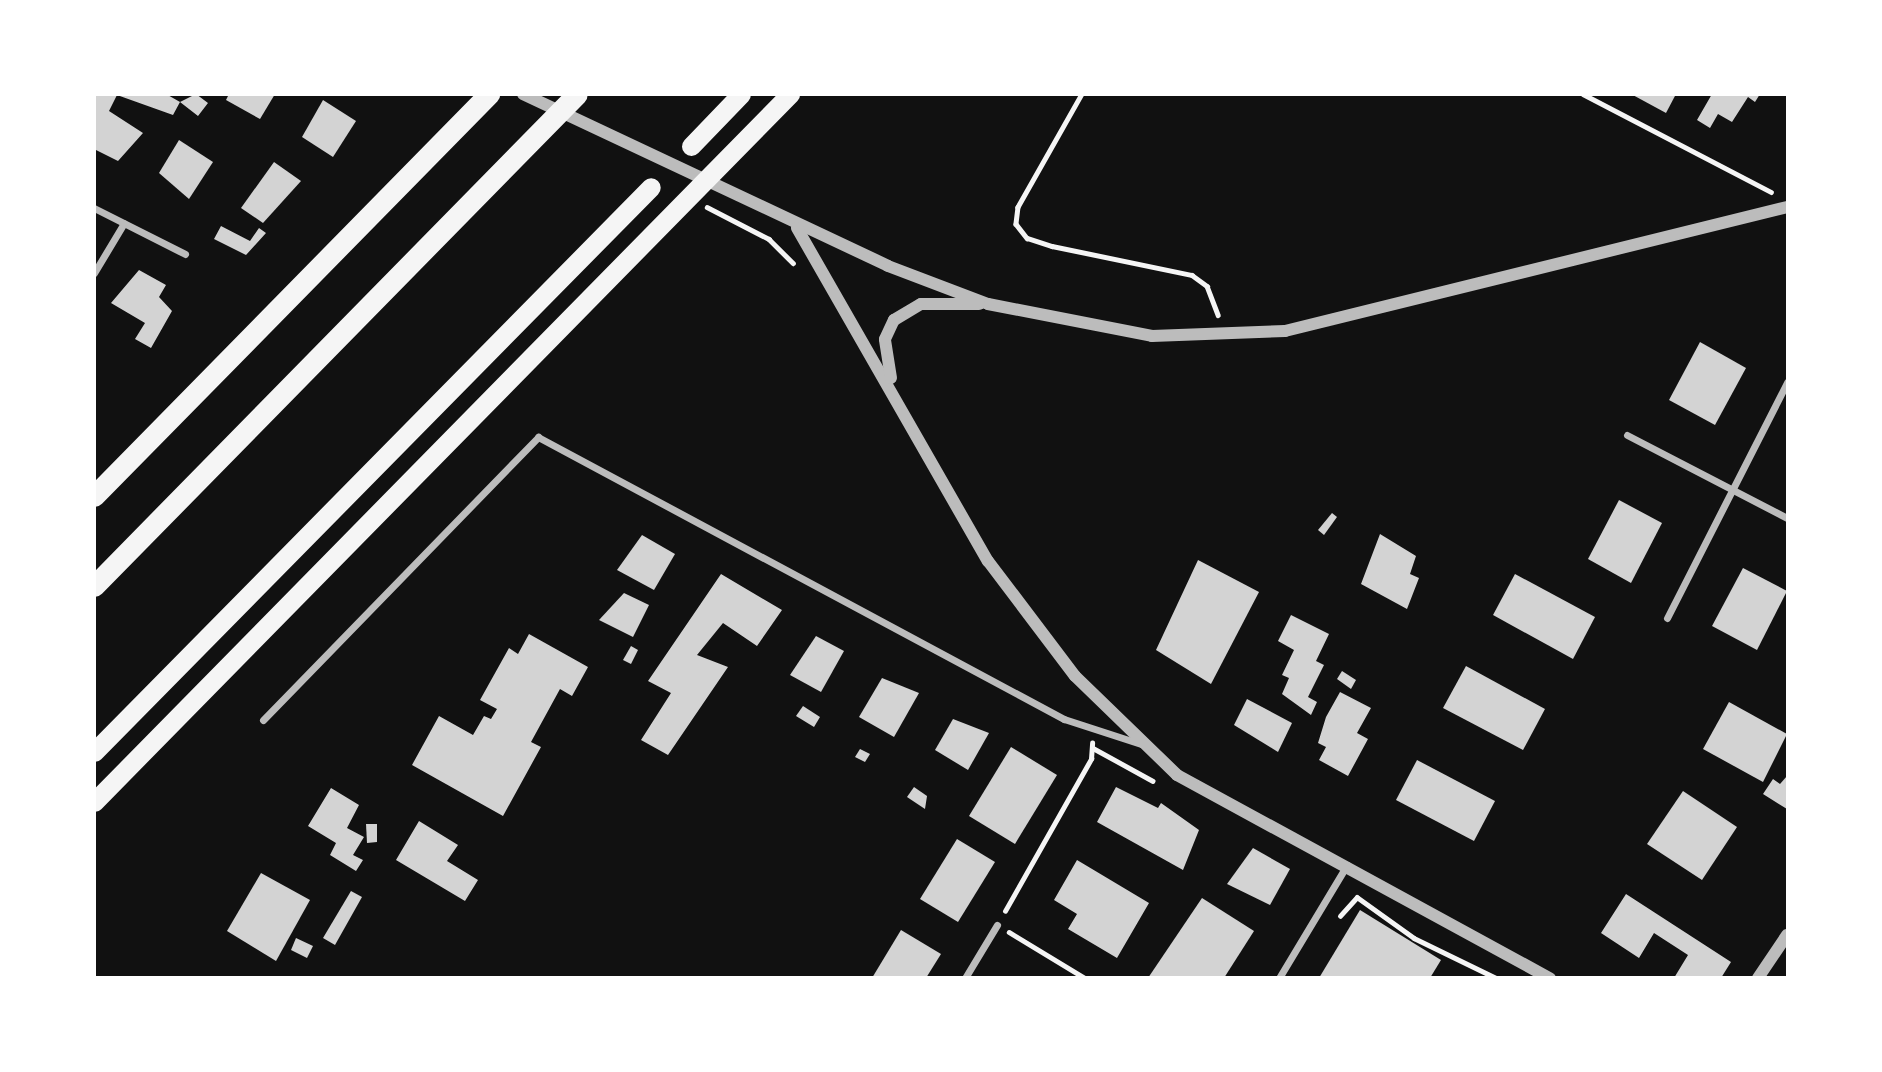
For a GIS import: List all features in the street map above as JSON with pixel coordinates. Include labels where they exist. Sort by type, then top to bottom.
[{"type":"highway","points":[[94,496],[489,94]]},
{"type":"highway","points":[[94,586],[577,94]]},
{"type":"highway","points":[[691,146],[741,94]]},
{"type":"highway","points":[[94,802],[790,94]]},
{"type":"highway","points":[[94,752],[651,187]]},
{"type":"street","points":[[523,94],[797,228],[988,304],[1152,336],[1285,331],[1787,207]]},
{"type":"street","points":[[94,208],[185,254]]},
{"type":"street","points":[[94,273],[124,223]]},
{"type":"street","points":[[797,228],[892,385],[988,561],[1075,676],[1177,775],[1347,865],[1550,978]]},
{"type":"street","points":[[892,385],[885,339],[894,320],[921,304],[988,304]]},
{"type":"street","points":[[1667,618],[1787,382]]},
{"type":"street","points":[[1627,435],[1787,518]]},
{"type":"street","points":[[262,720],[538,437],[1064,719],[1145,744]]},
{"type":"street","points":[[1279,978],[1347,865]]},
{"type":"street","points":[[965,978],[997,925]]},
{"type":"street","points":[[1758,978],[1787,935]]},
{"type":"path","points":[[1082,94],[1018,207],[1016,224],[1027,239],[1192,275],[1207,286],[1222,333]]},
{"type":"path","points":[[1583,94],[1776,194]]},
{"type":"path","points":[[1085,978],[997,925],[1093,748]]},
{"type":"path","points":[[1340,916],[1357,897],[1414,938],[1496,978]]},
{"type":"building","points":[[94,94],[166,94],[180,102],[173,115],[117,95],[109,111],[143,133],[118,161],[94,149]]},
{"type":"building","points":[[196,94],[208,103],[198,116],[180,102]]},
{"type":"building","points":[[229,94],[275,94],[260,119],[226,100]]},
{"type":"building","points":[[1631,94],[1676,94],[1666,113]]},
{"type":"building","points":[[1712,94],[1760,94],[1755,102],[1748,97],[1732,122],[1718,114],[1710,128],[1697,120]]},
{"type":"building","points":[[323,100],[356,121],[333,157],[302,137]]},
{"type":"building","points":[[179,140],[213,162],[189,199],[159,173]]},
{"type":"building","points":[[274,162],[301,181],[263,223],[241,208]]},
{"type":"building","points":[[221,226],[250,241],[259,228],[266,233],[246,255],[214,239]]},
{"type":"building","points":[[139,270],[166,285],[159,297],[172,311],[151,348],[135,339],[145,323],[111,303]]},
{"type":"building","points":[[1700,342],[1746,368],[1715,425],[1669,400]]},
{"type":"building","points":[[1619,500],[1662,523],[1631,583],[1588,559]]},
{"type":"building","points":[[1332,513],[1337,517],[1324,535],[1318,530]]},
{"type":"building","points":[[1380,534],[1416,556],[1410,574],[1419,578],[1407,609],[1361,584]]},
{"type":"building","points":[[642,535],[675,554],[654,590],[617,570]]},
{"type":"building","points":[[1198,560],[1259,592],[1211,684],[1156,650]]},
{"type":"building","points":[[1743,568],[1787,591],[1757,650],[1712,626]]},
{"type":"building","points":[[721,574],[782,610],[757,646],[723,623],[697,655],[728,667],[668,755],[641,740],[671,693],[648,681]]},
{"type":"building","points":[[1515,574],[1595,617],[1573,659],[1493,615]]},
{"type":"building","points":[[624,593],[649,605],[633,637],[599,620]]},
{"type":"building","points":[[1291,615],[1329,634],[1316,661],[1324,665],[1308,697],[1317,702],[1311,715],[1282,694],[1289,678],[1282,675],[1294,650],[1278,641]]},
{"type":"building","points":[[529,634],[588,667],[572,696],[560,689],[531,742],[541,747],[503,816],[412,765],[439,716],[473,735],[484,716],[491,719],[497,709],[480,700],[509,648],[518,654]]},
{"type":"building","points":[[816,636],[844,651],[821,692],[790,675]]},
{"type":"building","points":[[631,646],[638,650],[631,664],[623,660]]},
{"type":"building","points":[[1466,666],[1545,709],[1523,750],[1443,708]]},
{"type":"building","points":[[1342,671],[1356,680],[1351,689],[1337,679]]},
{"type":"building","points":[[882,678],[919,693],[894,737],[859,717]]},
{"type":"building","points":[[1340,692],[1371,708],[1357,733],[1368,739],[1348,776],[1319,760],[1326,747],[1318,743],[1326,717]]},
{"type":"building","points":[[1247,699],[1292,723],[1278,752],[1234,725]]},
{"type":"building","points":[[1729,702],[1787,734],[1763,782],[1703,749]]},
{"type":"building","points":[[803,706],[820,717],[814,727],[796,716]]},
{"type":"building","points":[[953,719],[989,733],[968,770],[935,750]]},
{"type":"building","points":[[1011,747],[1057,775],[1015,844],[969,816]]},
{"type":"building","points":[[860,749],[870,754],[865,762],[855,757]]},
{"type":"building","points":[[1417,760],[1495,801],[1474,841],[1396,800]]},
{"type":"building","points":[[1787,776],[1787,809],[1763,794],[1773,779],[1780,784]]},
{"type":"building","points":[[914,787],[927,796],[925,809],[907,797]]},
{"type":"building","points":[[1116,787],[1158,808],[1161,803],[1199,830],[1183,870],[1097,822]]},
{"type":"building","points":[[331,788],[359,805],[347,828],[364,837],[353,855],[363,860],[356,871],[330,855],[336,843],[308,826]]},
{"type":"building","points":[[1683,791],[1737,827],[1702,880],[1647,844]]},
{"type":"building","points":[[419,821],[458,845],[447,861],[478,880],[465,901],[396,860]]},
{"type":"building","points":[[366,824],[377,824],[377,842],[367,843]]},
{"type":"building","points":[[957,839],[995,862],[958,922],[920,899]]},
{"type":"building","points":[[1253,848],[1290,869],[1270,905],[1227,884]]},
{"type":"building","points":[[1077,860],[1149,903],[1117,958],[1068,929],[1077,914],[1054,900]]},
{"type":"building","points":[[261,873],[310,900],[276,961],[227,931]]},
{"type":"building","points":[[351,891],[362,897],[335,945],[323,938]]},
{"type":"building","points":[[1626,894],[1731,962],[1721,978],[1674,978],[1688,955],[1654,933],[1639,958],[1601,933]]},
{"type":"building","points":[[1202,898],[1254,931],[1224,978],[1148,978]]},
{"type":"building","points":[[1360,910],[1441,960],[1430,978],[1319,978]]},
{"type":"building","points":[[901,930],[941,954],[926,978],[872,978]]},
{"type":"building","points":[[296,938],[313,946],[307,958],[291,950]]}]
